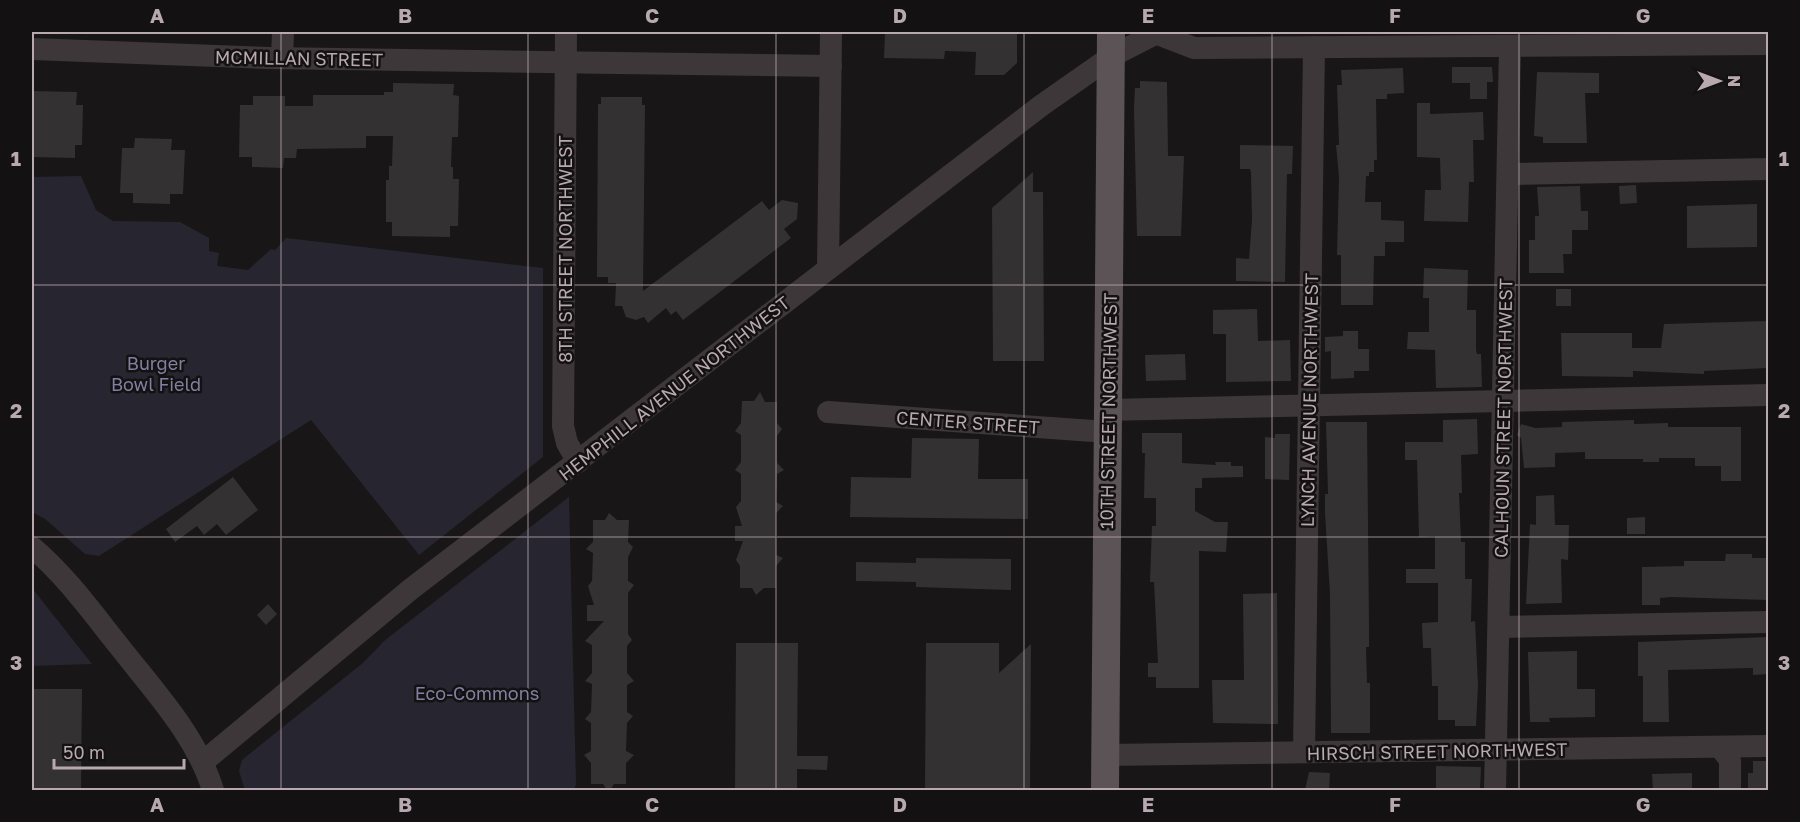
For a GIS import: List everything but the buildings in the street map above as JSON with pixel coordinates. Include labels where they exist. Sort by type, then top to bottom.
[{"type":"main road","name":"10TH STREET NORTHWEST","points":[[1105,790],[1112,44]]},
{"type":"street","points":[[282,58],[283,32]]},
{"type":"street","name":"8TH STREET NORTHWEST","points":[[566,32],[563,426],[567,443],[578,462]]},
{"type":"street","points":[[828,269],[831,32]]},
{"type":"street","points":[[1157,32],[1194,48],[1510,46],[1712,38],[1768,44]]},
{"type":"street","name":"HEMPHILL AVENUE NORTHWEST","points":[[203,762],[411,589],[1042,105],[1112,44],[1157,32]]},
{"type":"street","name":"CALHOUN STREET NORTHWEST","points":[[1495,790],[1510,46]]},
{"type":"street","name":"LYNCH AVENUE NORTHWEST","points":[[1304,752],[1314,47]]},
{"type":"street","name":"MCMILLAN STREET","points":[[32,49],[282,58],[831,66]]},
{"type":"street","points":[[1508,174],[1768,169]]},
{"type":"street","name":"CENTER STREET","points":[[828,412],[1107,421],[1309,406],[1768,396]]},
{"type":"street","points":[[32,547],[75,588],[175,718],[203,762],[213,790]]},
{"type":"street","points":[[1499,627],[1768,622]]},
{"type":"street","name":"HIRSCH STREET NORTHWEST","points":[[1105,755],[1768,746]]},
{"type":"street","points":[[1720,747],[1730,760],[1730,790]]},
{"type":"green space","name":"Burger Bowl Field","points":[[81,176],[96,210],[113,221],[180,222],[209,238],[209,251],[219,253],[217,266],[248,270],[271,249],[275,250],[286,238],[543,268],[543,457],[419,555],[311,420],[99,556],[85,554],[45,519],[32,512],[32,177]]},
{"type":"green space","name":"Eco-Commons","points":[[569,497],[576,784],[574,790],[245,790],[239,771],[242,760],[364,662],[384,641]]},
{"type":"green space","points":[[32,588],[92,664],[32,666]]}]
